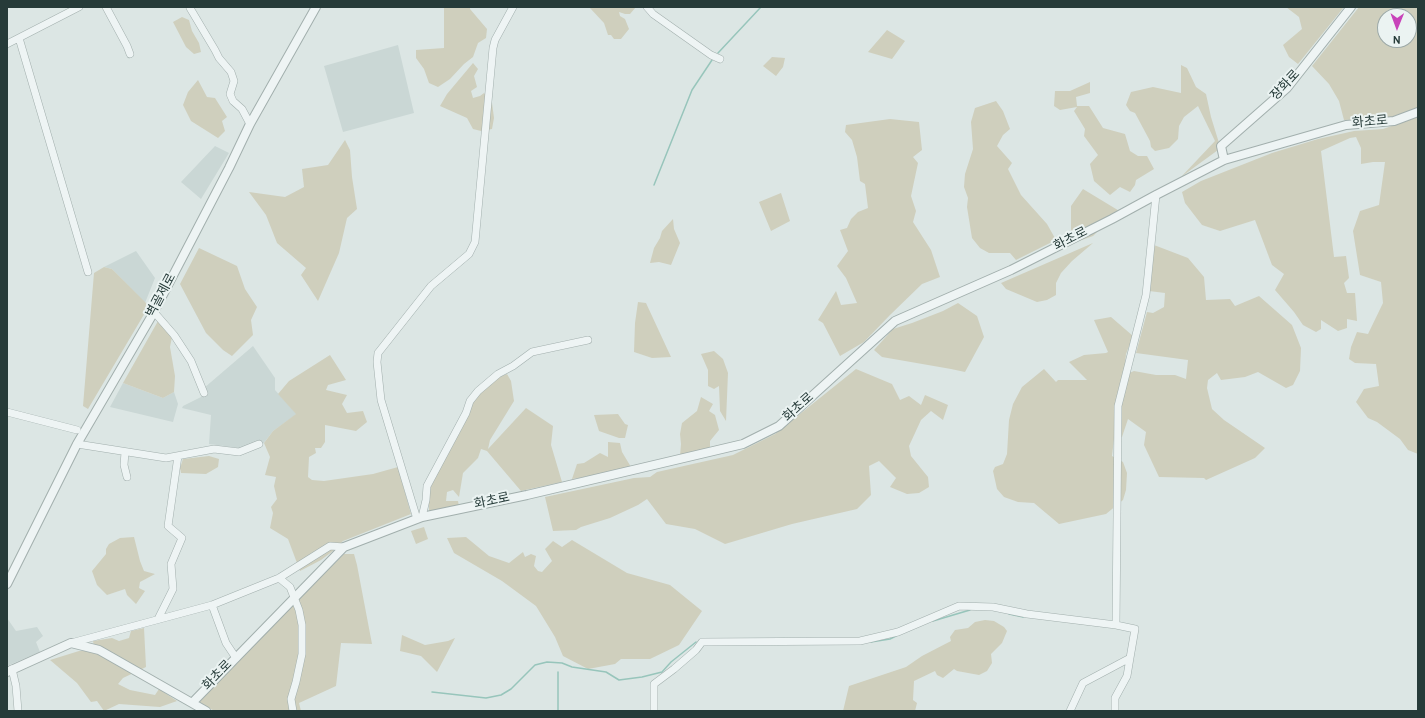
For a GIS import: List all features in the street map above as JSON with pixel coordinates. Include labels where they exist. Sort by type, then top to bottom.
[{"type":"street","points":[[7,44],[79,7]]},
{"type":"street","points":[[106,7],[130,54]]},
{"type":"street","name":"벽골제로","points":[[7,584],[77,444],[154,312],[229,168],[250,124],[316,7]]},
{"type":"street","points":[[419,518],[381,400],[377,362],[378,353],[431,286],[469,254],[475,242],[492,48],[513,7]]},
{"type":"street","points":[[647,7],[653,14],[720,60]]},
{"type":"street","name":"장화로","points":[[1224,160],[1221,146],[1287,88],[1351,7]]},
{"type":"street","points":[[190,8],[215,50],[218,58],[231,72],[234,81],[230,94],[234,101],[242,109],[250,124]]},
{"type":"street","points":[[19,38],[88,272]]},
{"type":"street","name":"화초로","points":[[192,703],[344,547],[419,518],[527,495],[743,444],[779,426],[895,321],[1011,270],[1224,160],[1346,125],[1394,121],[1418,112]]},
{"type":"street","points":[[1116,625],[1118,406],[1146,295],[1156,195]]},
{"type":"street","points":[[154,312],[174,335],[191,362],[204,393]]},
{"type":"street","points":[[419,518],[426,500],[427,486],[466,413],[470,401],[478,391],[498,374],[513,366],[532,352],[588,340]]},
{"type":"street","points":[[7,412],[77,430]]},
{"type":"street","points":[[77,444],[166,458],[214,449],[239,452],[259,444]]},
{"type":"street","points":[[124,452],[124,465],[127,477]]},
{"type":"street","points":[[158,619],[173,590],[171,564],[182,538],[168,526],[178,456]]},
{"type":"street","points":[[18,711],[16,686],[10,670],[72,643],[212,605],[279,578],[330,546],[344,547]]},
{"type":"street","points":[[279,578],[290,587],[302,626],[302,654],[291,699],[293,711]]},
{"type":"street","points":[[212,605],[226,643],[236,658]]},
{"type":"street","points":[[654,711],[654,684],[680,664],[696,650],[702,642],[860,640],[898,632],[959,606],[993,607],[1027,614],[1116,625],[1135,629],[1127,676],[1115,698],[1115,711]]},
{"type":"street","points":[[72,643],[98,650],[206,711]]},
{"type":"street","points":[[1070,711],[1083,682],[1130,658]]},
{"type":"shaded area","points":[[398,45],[414,113],[343,132],[324,66]]},
{"type":"shaded area","points":[[215,146],[229,153],[201,199],[181,182]]},
{"type":"shaded area","points":[[136,251],[155,278],[145,303],[112,269],[104,267]]},
{"type":"shaded area","points":[[253,346],[275,378],[275,390],[297,414],[273,431],[260,448],[239,448],[209,444],[211,415],[182,408],[183,406],[203,396],[204,388]]},
{"type":"shaded area","points":[[123,383],[163,398],[174,392],[178,404],[173,422],[110,407]]},
{"type":"shaded area","points":[[7,618],[16,631],[37,627],[43,636],[36,642],[40,652],[7,666]]},
{"type":"green space","points":[[444,7],[470,7],[470,9],[487,29],[486,38],[478,43],[473,57],[450,79],[438,87],[429,83],[424,69],[416,58],[416,50],[444,48]]},
{"type":"green space","points":[[589,7],[636,7],[630,14],[619,12],[620,16],[625,19],[629,29],[621,39],[614,39],[611,35],[608,35],[604,23]]},
{"type":"green space","points":[[1286,7],[1344,7],[1298,64],[1289,57],[1283,45],[1302,29],[1299,17]]},
{"type":"green space","points":[[1359,7],[1418,7],[1418,109],[1392,118],[1344,120],[1339,101],[1329,84],[1312,66]]},
{"type":"green space","points":[[182,17],[189,20],[192,31],[199,43],[201,52],[194,54],[186,47],[173,22]]},
{"type":"green space","points":[[887,30],[905,41],[892,59],[868,52]]},
{"type":"green space","points":[[772,57],[785,58],[783,67],[776,76],[763,66]]},
{"type":"green space","points":[[473,63],[478,69],[474,76],[477,87],[471,91],[473,98],[484,93],[492,103],[494,118],[492,129],[481,131],[473,129],[467,118],[440,106],[447,94]]},
{"type":"green space","points":[[1181,65],[1187,68],[1196,87],[1206,94],[1219,143],[1218,150],[1181,177],[1215,141],[1198,106],[1184,117],[1179,126],[1178,139],[1169,148],[1155,151],[1151,147],[1150,141],[1135,113],[1130,111],[1126,105],[1131,92],[1153,87],[1181,93]]},
{"type":"green space","points":[[198,80],[207,97],[215,98],[227,117],[222,121],[225,131],[218,138],[191,121],[183,105],[188,92]]},
{"type":"green space","points":[[1090,82],[1090,93],[1076,97],[1077,106],[1089,106],[1103,128],[1125,134],[1130,151],[1138,156],[1147,156],[1154,169],[1136,180],[1135,185],[1130,192],[1120,187],[1110,195],[1094,181],[1090,164],[1098,155],[1084,136],[1085,129],[1074,111],[1077,107],[1060,110],[1054,106],[1055,91],[1070,91]]},
{"type":"green space","points":[[996,101],[1003,111],[1010,129],[1003,135],[997,146],[1012,163],[1008,169],[1021,195],[1047,224],[1056,240],[1016,260],[1010,253],[989,253],[980,248],[972,238],[967,207],[968,198],[964,187],[965,174],[973,149],[971,122],[975,108]]},
{"type":"green space","points":[[1418,117],[1418,454],[1408,450],[1400,439],[1377,422],[1368,418],[1356,402],[1364,389],[1379,386],[1376,364],[1355,363],[1349,359],[1351,347],[1357,332],[1368,334],[1383,303],[1381,282],[1360,275],[1353,231],[1360,211],[1379,205],[1385,162],[1361,164],[1361,148],[1356,137],[1350,138],[1321,151],[1334,257],[1346,256],[1349,278],[1344,283],[1347,293],[1355,293],[1357,321],[1347,319],[1347,328],[1338,331],[1321,320],[1321,329],[1316,332],[1303,325],[1275,290],[1284,274],[1272,265],[1255,220],[1220,231],[1202,225],[1185,203],[1182,192],[1201,181],[1272,153],[1318,139],[1354,131],[1383,129]]},
{"type":"green space","points":[[890,119],[919,122],[922,150],[913,157],[918,163],[911,196],[916,211],[913,222],[931,250],[940,277],[922,284],[864,342],[840,356],[823,323],[818,320],[836,291],[841,305],[857,303],[846,278],[837,266],[848,251],[840,230],[847,228],[851,219],[858,212],[868,208],[865,184],[860,181],[857,157],[852,140],[845,132],[846,125]]},
{"type":"green space","points":[[345,140],[350,150],[357,209],[347,218],[339,253],[318,301],[301,275],[306,268],[277,243],[266,215],[249,192],[285,197],[304,187],[302,169],[328,165]]},
{"type":"green space","points":[[1083,189],[1121,212],[1098,224],[1098,231],[1093,236],[1079,241],[1071,233],[1071,206]]},
{"type":"green space","points":[[781,193],[790,221],[771,231],[759,202]]},
{"type":"green space","points":[[673,219],[674,229],[680,243],[671,265],[659,262],[650,263],[654,248],[662,231]]},
{"type":"green space","points":[[1093,243],[1072,261],[1061,273],[1056,283],[1056,295],[1047,300],[1037,302],[1006,289],[1001,283]]},
{"type":"green space","points":[[1154,245],[1188,258],[1204,277],[1206,300],[1230,299],[1235,306],[1259,296],[1292,325],[1301,348],[1300,371],[1293,385],[1286,388],[1258,372],[1245,377],[1221,380],[1217,373],[1208,380],[1207,388],[1212,409],[1224,420],[1265,448],[1255,458],[1206,480],[1204,478],[1159,477],[1144,445],[1146,432],[1128,419],[1122,437],[1114,439],[1112,456],[1123,462],[1127,473],[1126,490],[1123,500],[1106,514],[1059,524],[1034,503],[1018,502],[1004,497],[997,489],[993,471],[995,467],[1003,464],[1007,454],[1009,420],[1013,404],[1022,387],[1044,369],[1056,382],[1058,380],[1087,380],[1069,362],[1084,355],[1108,352],[1094,320],[1111,317],[1133,336],[1126,354],[1124,375],[1134,371],[1156,375],[1175,375],[1186,379],[1188,360],[1136,353],[1147,312],[1153,313],[1164,307],[1165,293],[1149,291]]},
{"type":"green space","points":[[199,248],[237,266],[245,289],[257,307],[251,320],[253,335],[232,356],[223,350],[206,333],[180,284]]},
{"type":"green space","points":[[104,267],[112,269],[149,306],[88,409],[83,406],[94,273]]},
{"type":"green space","points":[[638,302],[646,303],[671,357],[652,358],[634,352],[635,323]]},
{"type":"green space","points":[[958,303],[977,316],[984,337],[965,372],[882,357],[874,350],[893,329],[943,311]]},
{"type":"green space","points":[[158,321],[172,337],[170,347],[175,376],[174,392],[163,398],[123,383]]},
{"type":"green space","points":[[714,351],[723,359],[728,373],[726,421],[720,411],[719,386],[714,389],[708,386],[708,370],[701,354]]},
{"type":"green space","points":[[330,355],[346,380],[328,385],[326,390],[347,395],[342,404],[347,413],[363,411],[367,422],[356,431],[325,425],[325,442],[321,448],[315,448],[316,453],[309,457],[308,477],[312,480],[324,481],[373,474],[398,467],[411,514],[343,541],[321,560],[300,571],[288,539],[270,528],[273,513],[271,507],[277,499],[274,486],[276,477],[265,475],[270,457],[264,443],[273,431],[296,414],[278,394],[289,381]]},
{"type":"green space","points":[[856,369],[892,384],[900,400],[909,396],[921,405],[925,395],[948,405],[943,420],[931,411],[921,420],[909,446],[911,456],[928,477],[929,487],[919,493],[907,494],[890,487],[896,478],[879,461],[869,466],[871,495],[857,509],[792,524],[725,544],[695,529],[666,524],[647,499],[638,505],[610,518],[576,530],[553,531],[545,497],[634,478],[650,477],[657,472],[733,455],[775,434]]},
{"type":"green space","points":[[507,374],[511,381],[514,401],[490,440],[488,449],[526,408],[553,426],[551,445],[562,482],[521,491],[487,451],[481,449],[478,458],[463,473],[459,497],[453,490],[447,492],[446,501],[458,501],[459,506],[444,510],[429,511],[429,492],[433,479],[455,438],[459,434],[471,405],[477,396],[487,386],[499,377]]},
{"type":"green space","points":[[701,397],[713,404],[709,411],[715,415],[719,430],[710,441],[710,448],[680,456],[680,434],[682,423],[697,411]]},
{"type":"green space","points":[[618,414],[625,424],[628,425],[625,438],[619,438],[599,431],[594,415]]},
{"type":"green space","points":[[608,442],[620,443],[622,452],[631,467],[572,479],[577,464],[584,463],[600,453],[608,457]]},
{"type":"green space","points":[[209,456],[219,459],[218,467],[206,474],[181,473],[180,468],[183,459]]},
{"type":"green space","points":[[424,527],[428,539],[416,544],[411,531]]},
{"type":"green space","points":[[134,537],[144,571],[155,574],[140,582],[139,588],[145,591],[136,604],[127,595],[125,589],[107,595],[97,585],[92,571],[106,554],[106,549],[109,544],[120,538]]},
{"type":"green space","points":[[466,537],[489,556],[509,563],[523,552],[525,557],[531,554],[536,556],[534,566],[538,571],[542,572],[552,561],[545,549],[553,541],[562,547],[572,540],[627,573],[670,585],[702,611],[679,645],[650,659],[621,659],[615,664],[588,669],[563,656],[555,637],[536,606],[502,581],[454,553],[447,538]]},
{"type":"green space","points":[[344,554],[354,554],[372,644],[341,643],[336,686],[299,703],[301,711],[215,711],[196,702]]},
{"type":"green space","points":[[985,620],[994,621],[1004,627],[1007,631],[1002,643],[991,654],[992,663],[987,671],[979,675],[957,671],[954,669],[943,678],[937,675],[935,671],[914,681],[913,700],[917,703],[915,711],[843,711],[849,686],[906,667],[922,656],[951,641],[950,637],[955,630],[968,628],[975,622]]},
{"type":"green space","points":[[144,628],[146,667],[123,678],[118,684],[130,690],[155,695],[159,689],[177,701],[160,707],[119,704],[104,711],[97,701],[91,702],[77,683],[50,660],[79,651],[95,651],[93,641],[112,638],[119,641],[129,638],[131,631]]},
{"type":"green space","points":[[402,635],[425,645],[448,641],[455,638],[437,672],[421,656],[400,651]]},
{"type":"waterway","points":[[718,53],[761,7]]},
{"type":"waterway","points":[[654,185],[692,90],[712,60]]},
{"type":"waterway","points":[[933,621],[970,610]]},
{"type":"waterway","points":[[1009,614],[1023,617]]},
{"type":"waterway","points":[[871,642],[890,639],[896,636]]},
{"type":"waterway","points":[[432,692],[486,698],[501,695],[511,689],[535,665],[547,662],[562,663],[572,667],[606,672],[619,680],[642,677],[662,672],[671,662],[696,642]]},
{"type":"waterway","points":[[558,672],[558,711]]}]
